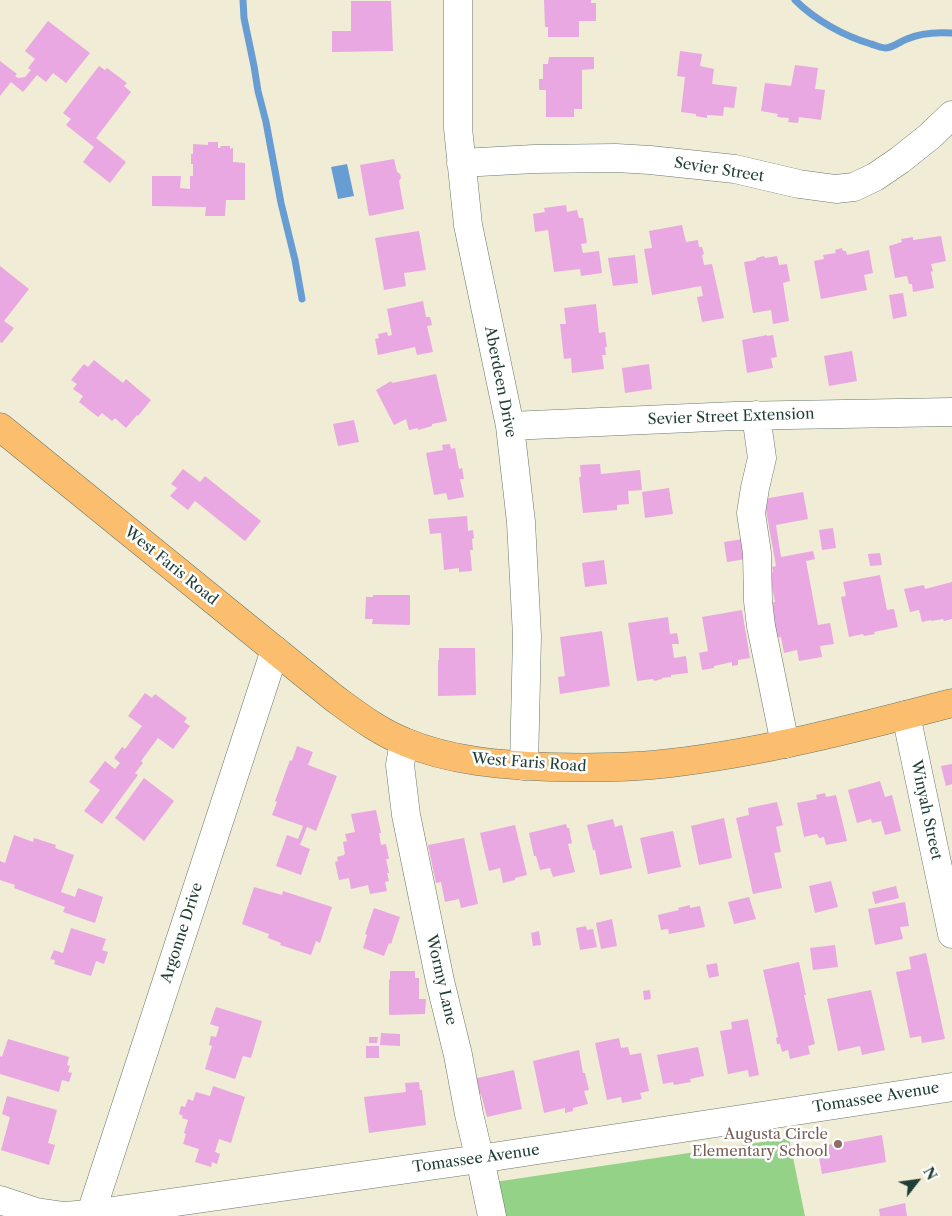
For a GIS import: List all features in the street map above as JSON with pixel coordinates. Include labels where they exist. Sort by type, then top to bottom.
[{"type":"main road","name":"West Faris Road","points":[[0,426],[354,712],[404,742],[431,751],[464,759],[524,766],[601,768],[645,766],[712,758],[785,744],[952,703]]},
{"type":"street","name":"Aberdeen Drive","points":[[458,0],[458,128],[468,225],[510,426],[522,522],[527,636],[524,766]]},
{"type":"street","name":"Sevier Street","points":[[461,163],[534,159],[616,158],[650,160],[734,169],[799,184],[836,189],[854,187],[875,177],[930,136],[952,115]]},
{"type":"street","name":"Sevier Street Extension","points":[[510,426],[756,416],[952,412]]},
{"type":"street","points":[[756,416],[762,458],[754,488],[751,514],[757,553],[758,602],[761,626],[785,744]]},
{"type":"street","name":"Argonne Drive","points":[[90,1215],[275,650]]},
{"type":"street","name":"Winyah Street","points":[[906,715],[952,934]]},
{"type":"street","name":"Wormy Lane","points":[[404,742],[400,765],[406,815],[440,981],[458,1055],[468,1114],[492,1216]]},
{"type":"street","name":"Tomassee Avenue","points":[[0,1200],[36,1212],[64,1216],[90,1215],[479,1159],[952,1087]]},
{"type":"green space","points":[[789,1138],[805,1216],[502,1216],[495,1182]]},
{"type":"water","points":[[347,164],[354,196],[338,199],[331,167]]},
{"type":"building","points":[[544,0],[591,0],[591,3],[596,3],[596,21],[579,21],[579,37],[548,37],[548,27],[545,27]]},
{"type":"building","points":[[351,1],[391,1],[393,51],[332,52],[332,31],[351,31]]},
{"type":"building","points":[[48,21],[90,53],[66,83],[53,73],[46,82],[37,75],[23,92],[11,82],[0,96],[0,61],[17,74],[15,76],[18,78],[25,77],[31,70],[28,68],[35,59],[25,51]]},
{"type":"building","points":[[680,51],[702,54],[700,66],[714,69],[712,84],[737,87],[734,108],[724,107],[723,116],[707,115],[707,118],[681,112],[685,77],[677,76]]},
{"type":"building","points":[[549,57],[594,57],[594,69],[582,70],[582,109],[574,109],[574,117],[546,117],[546,90],[539,90],[539,79],[543,79],[543,64],[548,64]]},
{"type":"building","points":[[795,65],[818,68],[815,89],[825,90],[821,120],[799,117],[798,123],[788,122],[789,118],[777,117],[778,114],[761,111],[765,83],[791,86]]},
{"type":"building","points":[[99,66],[105,70],[107,68],[127,83],[124,86],[131,92],[96,138],[126,162],[110,183],[83,162],[94,147],[66,125],[71,119],[63,113]]},
{"type":"building","points":[[208,142],[218,142],[218,148],[230,146],[230,149],[233,148],[233,162],[245,163],[245,200],[226,200],[225,216],[205,216],[206,207],[152,206],[152,176],[181,176],[180,188],[190,189],[190,176],[193,176],[191,154],[193,154],[193,144],[208,145]]},
{"type":"building","points":[[394,159],[397,172],[401,178],[399,181],[404,209],[369,216],[360,165]]},
{"type":"building","points":[[566,205],[567,212],[577,210],[579,218],[583,218],[587,243],[581,244],[583,253],[599,251],[602,273],[581,276],[580,269],[554,272],[548,230],[535,232],[533,214],[545,212],[544,208]]},
{"type":"building","points":[[682,225],[686,242],[698,240],[699,247],[702,247],[704,254],[702,255],[704,265],[712,264],[724,318],[702,322],[697,297],[703,296],[701,286],[652,295],[644,249],[652,248],[649,231]]},
{"type":"building","points":[[419,231],[426,270],[404,273],[406,286],[384,290],[375,238]]},
{"type":"building","points":[[941,236],[946,261],[931,264],[934,288],[913,292],[912,284],[909,284],[907,276],[895,278],[889,246],[902,242],[901,239],[913,237],[913,240]]},
{"type":"building","points":[[842,248],[843,251],[846,251],[847,255],[869,250],[873,273],[864,275],[867,290],[821,299],[814,261],[824,259],[823,255],[836,253],[835,250]]},
{"type":"building","points":[[635,255],[638,283],[613,286],[608,258]]},
{"type":"building","points":[[764,256],[765,258],[777,256],[779,265],[787,264],[790,281],[783,283],[789,321],[773,324],[771,310],[753,313],[744,262],[756,260],[756,258]]},
{"type":"building","points":[[0,266],[29,289],[4,321],[14,328],[2,343],[0,342]]},
{"type":"building","points":[[903,293],[907,316],[893,319],[889,295]]},
{"type":"building","points":[[423,301],[426,317],[430,317],[432,325],[427,326],[433,352],[417,355],[415,347],[378,355],[375,339],[379,338],[378,334],[387,332],[388,336],[392,335],[387,309]]},
{"type":"building","points":[[596,304],[599,333],[605,332],[607,347],[605,347],[606,355],[602,355],[604,369],[572,373],[571,358],[564,359],[560,324],[566,324],[564,308]]},
{"type":"building","points":[[773,335],[777,357],[771,358],[773,368],[747,373],[742,340]]},
{"type":"building","points":[[852,351],[857,381],[829,386],[824,356]]},
{"type":"building","points":[[94,360],[123,383],[126,379],[151,400],[126,428],[115,418],[112,421],[102,413],[98,417],[79,402],[83,396],[73,389],[77,384],[71,380],[84,364],[88,367]]},
{"type":"building","points":[[649,364],[652,389],[625,393],[622,368]]},
{"type":"building","points":[[436,374],[447,421],[432,424],[432,426],[418,430],[418,428],[409,430],[406,419],[394,425],[376,390],[391,381],[392,383]]},
{"type":"building","points":[[354,420],[359,442],[338,446],[333,424]]},
{"type":"building","points":[[450,444],[451,449],[455,448],[459,469],[462,468],[464,479],[460,479],[464,497],[448,500],[446,493],[434,495],[426,453],[443,450],[442,445]]},
{"type":"building","points":[[600,464],[601,474],[640,470],[642,490],[628,491],[629,504],[617,505],[617,510],[583,513],[579,477],[581,477],[580,465]]},
{"type":"building","points":[[183,469],[200,482],[205,476],[261,521],[245,541],[195,501],[188,510],[170,496],[177,488],[171,484]]},
{"type":"building","points":[[669,488],[673,514],[645,518],[642,492]]},
{"type":"building","points":[[803,492],[808,519],[776,525],[781,557],[813,551],[815,559],[806,561],[818,625],[830,623],[834,644],[820,646],[822,657],[799,661],[797,650],[784,653],[781,637],[773,638],[767,603],[775,602],[769,572],[773,572],[772,567],[776,566],[764,499]]},
{"type":"building","points":[[467,516],[468,531],[473,530],[474,538],[472,539],[473,550],[470,550],[472,571],[459,572],[459,568],[444,570],[441,533],[430,534],[428,519]]},
{"type":"building","points":[[833,528],[836,548],[822,550],[819,530]]},
{"type":"building","points":[[743,539],[746,559],[727,562],[724,542]]},
{"type":"building","points":[[880,553],[882,565],[870,566],[868,554]]},
{"type":"building","points":[[604,560],[607,584],[585,587],[582,563]]},
{"type":"building","points":[[880,575],[887,610],[894,609],[898,627],[874,632],[875,634],[849,637],[841,597],[846,596],[843,582]]},
{"type":"building","points":[[952,582],[952,619],[922,622],[919,610],[910,612],[904,589],[924,585],[925,589]]},
{"type":"building","points":[[373,595],[410,595],[410,625],[372,624],[373,619],[365,619],[366,597],[373,597]]},
{"type":"building","points":[[742,610],[750,658],[738,660],[738,665],[732,666],[732,662],[702,670],[699,653],[708,651],[702,617]]},
{"type":"building","points":[[668,617],[670,634],[677,633],[679,644],[672,644],[674,658],[686,656],[688,673],[671,675],[671,677],[654,681],[653,679],[637,681],[628,623]]},
{"type":"building","points":[[602,631],[610,686],[560,694],[558,677],[565,676],[560,637]]},
{"type":"building","points":[[439,648],[475,648],[476,695],[438,696]]},
{"type":"building","points":[[145,693],[152,698],[155,694],[187,718],[184,722],[190,726],[173,749],[158,738],[141,761],[143,763],[135,773],[138,775],[102,824],[84,811],[100,790],[89,782],[105,761],[115,769],[120,763],[114,758],[122,747],[125,749],[142,726],[128,716]]},
{"type":"building","points":[[297,746],[313,752],[308,765],[337,776],[316,831],[307,827],[300,845],[310,849],[301,875],[276,866],[287,835],[298,839],[303,826],[272,815],[277,802],[275,801]]},
{"type":"building","points":[[952,764],[952,784],[946,786],[941,766]]},
{"type":"building","points":[[144,778],[174,801],[144,841],[115,818]]},
{"type":"building","points":[[880,781],[885,797],[892,795],[901,831],[885,835],[881,821],[872,823],[871,819],[857,823],[848,790]]},
{"type":"building","points":[[825,793],[826,797],[836,795],[847,841],[826,845],[824,837],[819,838],[817,834],[804,837],[797,803],[817,799],[816,795]]},
{"type":"building","points":[[777,802],[783,825],[776,827],[781,852],[774,853],[782,888],[753,894],[736,818],[749,815],[748,808]]},
{"type":"building","points":[[376,810],[381,833],[379,833],[381,845],[386,844],[389,859],[386,859],[389,881],[385,882],[387,891],[370,894],[368,885],[351,889],[349,878],[339,880],[335,862],[338,861],[337,857],[345,854],[343,842],[347,841],[345,834],[355,832],[351,814]]},
{"type":"building","points":[[724,818],[732,858],[699,865],[691,826]]},
{"type":"building","points":[[613,819],[615,827],[622,825],[632,868],[600,875],[587,825]]},
{"type":"building","points":[[566,824],[567,828],[569,828],[572,843],[568,844],[575,872],[553,877],[550,868],[540,870],[536,856],[534,856],[529,833]]},
{"type":"building","points":[[515,825],[527,875],[503,883],[500,868],[489,871],[480,833]]},
{"type":"building","points":[[673,831],[681,867],[648,874],[640,838]]},
{"type":"building","points":[[14,835],[33,842],[34,838],[56,845],[55,848],[74,855],[61,892],[75,897],[78,888],[103,897],[95,923],[63,912],[65,907],[14,888],[15,885],[0,880],[0,861],[5,863]]},
{"type":"building","points":[[464,838],[478,904],[461,908],[459,899],[445,902],[441,882],[436,883],[428,845]]},
{"type":"building","points":[[831,881],[838,907],[815,913],[809,886]]},
{"type":"building","points":[[896,886],[899,898],[875,904],[872,892]]},
{"type":"building","points":[[254,887],[282,895],[283,891],[332,907],[320,943],[316,941],[311,955],[280,945],[281,943],[268,938],[269,934],[242,924]]},
{"type":"building","points":[[749,897],[756,919],[734,924],[728,902]]},
{"type":"building","points":[[905,902],[909,926],[900,927],[903,939],[875,945],[868,909]]},
{"type":"building","points":[[690,905],[690,908],[700,906],[705,927],[669,934],[668,929],[661,930],[658,915]]},
{"type":"building","points":[[374,908],[400,917],[391,944],[389,943],[384,956],[363,948],[367,935],[365,934]]},
{"type":"building","points":[[612,919],[617,946],[601,949],[596,923]]},
{"type":"building","points":[[586,926],[587,930],[593,929],[597,947],[580,950],[576,928]]},
{"type":"building","points":[[71,928],[106,939],[102,950],[108,952],[104,964],[96,961],[91,976],[54,964],[55,960],[50,959],[54,950],[63,953]]},
{"type":"building","points":[[539,931],[541,945],[533,946],[531,933]]},
{"type":"building","points":[[835,945],[838,967],[813,970],[810,948]]},
{"type":"building","points":[[926,953],[945,1039],[922,1043],[921,1036],[910,1038],[896,972],[911,969],[909,957]]},
{"type":"building","points":[[799,962],[815,1044],[808,1046],[810,1054],[790,1059],[788,1050],[782,1052],[780,1044],[777,1044],[776,1038],[778,1037],[763,970]]},
{"type":"building","points":[[717,963],[719,976],[709,978],[706,965]]},
{"type":"building","points":[[390,971],[415,971],[415,978],[419,978],[419,999],[426,999],[425,1014],[389,1015]]},
{"type":"building","points":[[650,990],[651,999],[644,1000],[643,991]]},
{"type":"building","points":[[871,990],[885,1050],[862,1055],[860,1046],[838,1051],[827,999]]},
{"type":"building","points":[[216,1007],[262,1021],[251,1058],[243,1056],[235,1079],[205,1069],[212,1046],[209,1045],[211,1036],[216,1037],[219,1027],[210,1024]]},
{"type":"building","points":[[748,1019],[759,1075],[749,1077],[748,1070],[728,1074],[720,1031],[732,1029],[731,1022]]},
{"type":"building","points":[[381,1033],[400,1034],[400,1046],[380,1045]]},
{"type":"building","points":[[369,1037],[378,1037],[377,1043],[369,1043]]},
{"type":"building","points":[[619,1038],[621,1048],[628,1047],[630,1055],[641,1053],[649,1091],[640,1093],[642,1099],[622,1103],[621,1097],[607,1100],[595,1043]]},
{"type":"building","points":[[8,1039],[69,1057],[67,1065],[70,1066],[68,1072],[72,1073],[69,1082],[62,1080],[59,1092],[0,1074],[0,1056],[2,1057]]},
{"type":"building","points":[[366,1046],[379,1046],[379,1058],[366,1058]]},
{"type":"building","points":[[698,1047],[704,1076],[690,1079],[691,1082],[674,1085],[673,1082],[663,1084],[657,1055]]},
{"type":"building","points":[[579,1050],[583,1073],[585,1073],[589,1090],[584,1091],[588,1104],[573,1108],[573,1111],[565,1113],[565,1108],[544,1113],[533,1061]]},
{"type":"building","points":[[514,1070],[522,1109],[487,1117],[481,1094],[477,1094],[473,1079]]},
{"type":"building","points":[[419,1082],[420,1090],[422,1090],[426,1125],[369,1133],[364,1097],[406,1092],[405,1083]]},
{"type":"building","points":[[213,1086],[245,1097],[231,1143],[219,1139],[215,1152],[220,1154],[217,1164],[212,1162],[211,1167],[195,1162],[199,1149],[183,1144],[188,1120],[182,1118],[183,1116],[179,1114],[181,1106],[185,1107],[188,1099],[193,1101],[196,1092],[210,1096]]},
{"type":"building","points":[[7,1096],[57,1110],[48,1143],[55,1145],[49,1165],[1,1150],[10,1117],[2,1114]]},
{"type":"building","points":[[882,1135],[886,1162],[822,1174],[817,1147]]},
{"type":"building","points":[[905,1203],[907,1216],[880,1216],[879,1209]]},
{"type":"waterway","points":[[243,0],[244,18],[258,91],[302,299]]},
{"type":"waterway","points":[[795,0],[830,27],[882,48],[892,47],[904,40],[923,34],[952,33]]},
{"type":"place","name":"Augusta Circle Elementary School","points":[[838,1144]]}]
